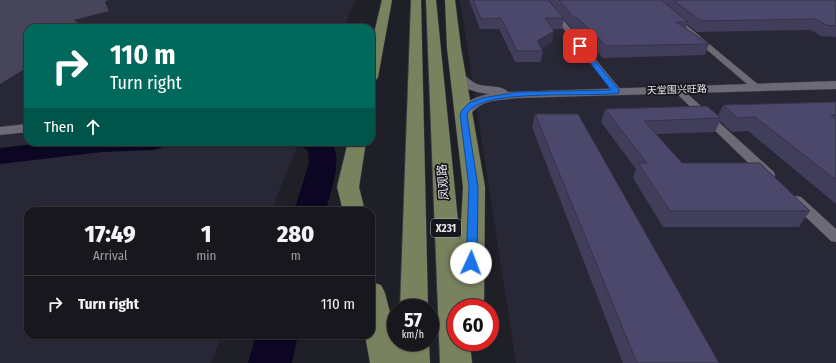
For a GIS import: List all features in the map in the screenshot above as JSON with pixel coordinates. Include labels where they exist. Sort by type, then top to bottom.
[{"type":"main road","points":[[375,57],[387,0]]},
{"type":"main road","name":"X231","points":[[414,299],[416,0]]},
{"type":"main road","points":[[450,0],[454,48],[474,187],[470,299]]},
{"type":"main road","points":[[432,10],[454,48]]},
{"type":"main road","name":"凤观路","points":[[432,10],[456,363]]},
{"type":"main road","points":[[353,207],[348,187],[356,146]]},
{"type":"main road","points":[[375,312],[386,363]]},
{"type":"main road","points":[[414,351],[414,363]]},
{"type":"main road","points":[[468,363],[469,351]]},
{"type":"street","points":[[544,0],[616,91]]},
{"type":"street","points":[[652,0],[757,88]]},
{"type":"street","points":[[458,76],[467,84],[478,88],[518,94]]},
{"type":"street","name":"天堂围兴旺路","points":[[518,94],[836,85]]},
{"type":"street","points":[[678,90],[836,237]]},
{"type":"street","points":[[463,115],[467,108],[477,102],[518,94]]},
{"type":"street","points":[[0,131],[24,128]]},
{"type":"shaded area","points":[[0,0],[355,0],[346,24],[24,24],[24,146],[297,146],[273,207],[24,207],[24,339],[220,339],[211,363],[0,363]]},
{"type":"shaded area","points":[[0,0],[108,0],[105,2],[109,11],[74,20],[79,24],[24,24],[24,69],[0,84]]},
{"type":"shaded area","points":[[460,0],[836,0],[836,363],[516,363]]},
{"type":"building","points":[[473,0],[548,0],[564,18],[545,18],[554,31],[537,41],[543,51],[517,51],[501,18],[481,19]]},
{"type":"building","points":[[559,0],[661,0],[688,22],[676,22],[709,44],[606,46],[578,18],[574,18]]},
{"type":"building","points":[[673,0],[836,0],[836,26],[826,25],[816,19],[701,21]]},
{"type":"building","points":[[836,102],[836,115],[831,115],[836,119],[836,180],[755,117],[738,118],[723,105]]},
{"type":"building","points":[[707,106],[721,118],[644,121],[682,163],[760,163],[810,211],[670,211],[638,163],[647,163],[605,109]]},
{"type":"building","points":[[535,114],[578,114],[719,363],[637,363]]},
{"type":"waterway","points":[[0,156],[85,146]]},
{"type":"waterway","points":[[311,207],[323,163],[321,147],[319,146]]},
{"type":"waterway","points":[[270,363],[276,339]]},
{"type":"route","points":[[471,263],[474,187],[463,115],[465,111],[472,104],[482,100],[518,94],[616,91],[580,46]]}]
